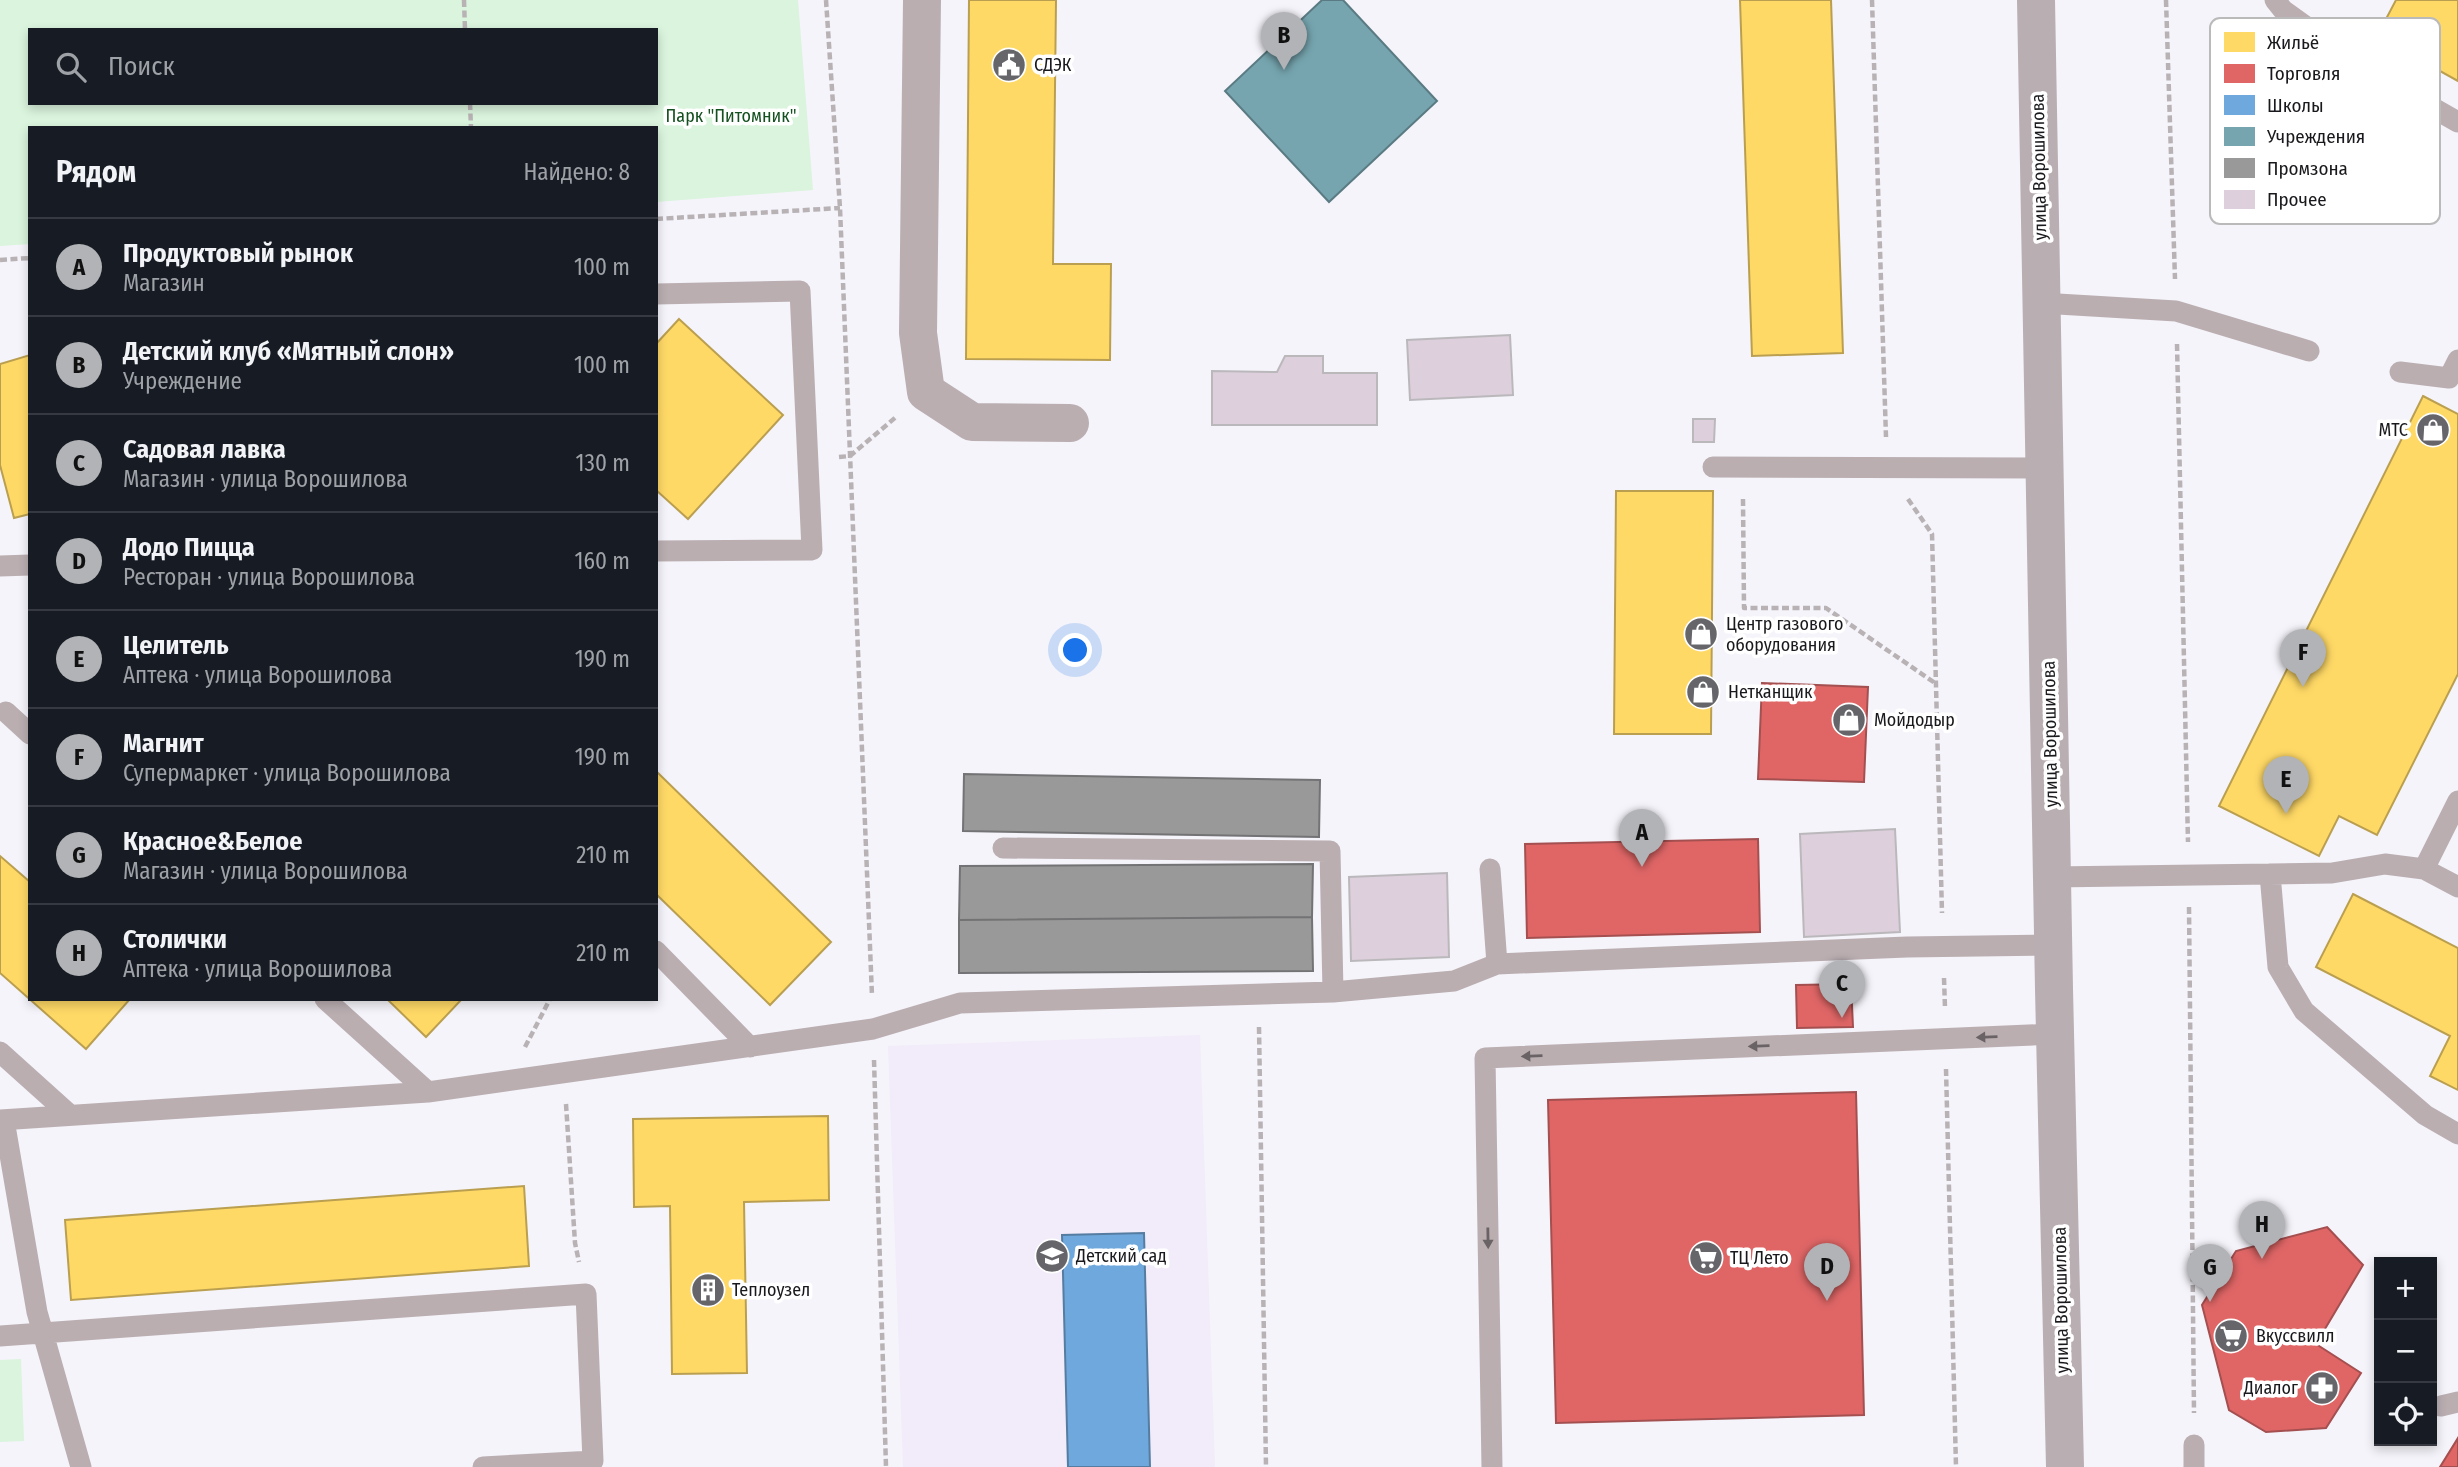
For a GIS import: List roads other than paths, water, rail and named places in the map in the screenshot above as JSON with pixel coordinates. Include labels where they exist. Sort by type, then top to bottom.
[{"type":"main road","name":"улица Ворошилова","points":[[2036,0],[2065,1467]]},
{"type":"street","points":[[922,0],[918,333],[926,392],[972,422],[1070,423]]},
{"type":"lane","points":[[2275,0],[2294,18]]},
{"type":"lane","points":[[2440,112],[2458,122]]},
{"type":"lane","points":[[658,294],[800,291],[811,550],[658,551]]},
{"type":"lane","points":[[2041,303],[2176,311],[2309,351]]},
{"type":"lane","points":[[2400,372],[2449,378],[2458,360]]},
{"type":"lane","points":[[1713,467],[2046,468]]},
{"type":"lane","points":[[0,566],[28,565]]},
{"type":"lane","points":[[6,712],[28,732]]},
{"type":"lane","points":[[2424,869],[2458,802]]},
{"type":"lane","points":[[1003,848],[1330,851],[1333,992]]},
{"type":"lane","points":[[2052,877],[2332,873],[2385,864],[2424,869],[2458,887]]},
{"type":"lane","points":[[1490,869],[1497,964]]},
{"type":"lane","points":[[2270,874],[2278,967],[2304,1011],[2425,1115],[2458,1134]]},
{"type":"lane","points":[[80,1467],[37,1312],[2,1120],[429,1092],[873,1029],[960,1003],[1333,992],[1454,981],[1497,964],[2053,945]]},
{"type":"lane","points":[[658,953],[750,1047]]},
{"type":"lane","points":[[327,1001],[429,1092]]},
{"type":"lane","points":[[1492,1467],[1485,1058],[2055,1034]]},
{"type":"lane","points":[[0,1052],[70,1115]]},
{"type":"lane","points":[[0,1336],[586,1294],[593,1461],[484,1467]]},
{"type":"lane","points":[[2194,1445],[2194,1467]]},
{"type":"place","name":"СДЭК","points":[[1009,65]]},
{"type":"place","name":"Детский клуб «Мятный слон»","points":[[1284,70]]},
{"type":"place","name":"МТС","points":[[2433,430]]},
{"type":"place","name":"Центр газового оборудования","points":[[1701,634]]},
{"type":"place","name":"Магнит","points":[[2303,687]]},
{"type":"place","name":"Нетканщик","points":[[1703,692]]},
{"type":"place","name":"Мойдодыр","points":[[1849,720]]},
{"type":"place","name":"Целитель","points":[[2286,814]]},
{"type":"place","name":"Продуктовый рынок","points":[[1642,867]]},
{"type":"place","name":"Садовая лавка","points":[[1842,1018]]},
{"type":"place","name":"Детский сад","points":[[1052,1256]]},
{"type":"place","name":"ТЦ Лето","points":[[1706,1258]]},
{"type":"place","name":"Столички","points":[[2262,1259]]},
{"type":"place","name":"Теплоузел","points":[[708,1290]]},
{"type":"place","name":"Додо Пицца","points":[[1827,1301]]},
{"type":"place","name":"Красное&Белое","points":[[2210,1302]]},
{"type":"place","name":"Вкуссвилл","points":[[2231,1336]]},
{"type":"place","name":"Диалог","points":[[2322,1388]]},
{"type":"park label","name":"Парк \"Питомник\"","points":[[731,116]]}]
